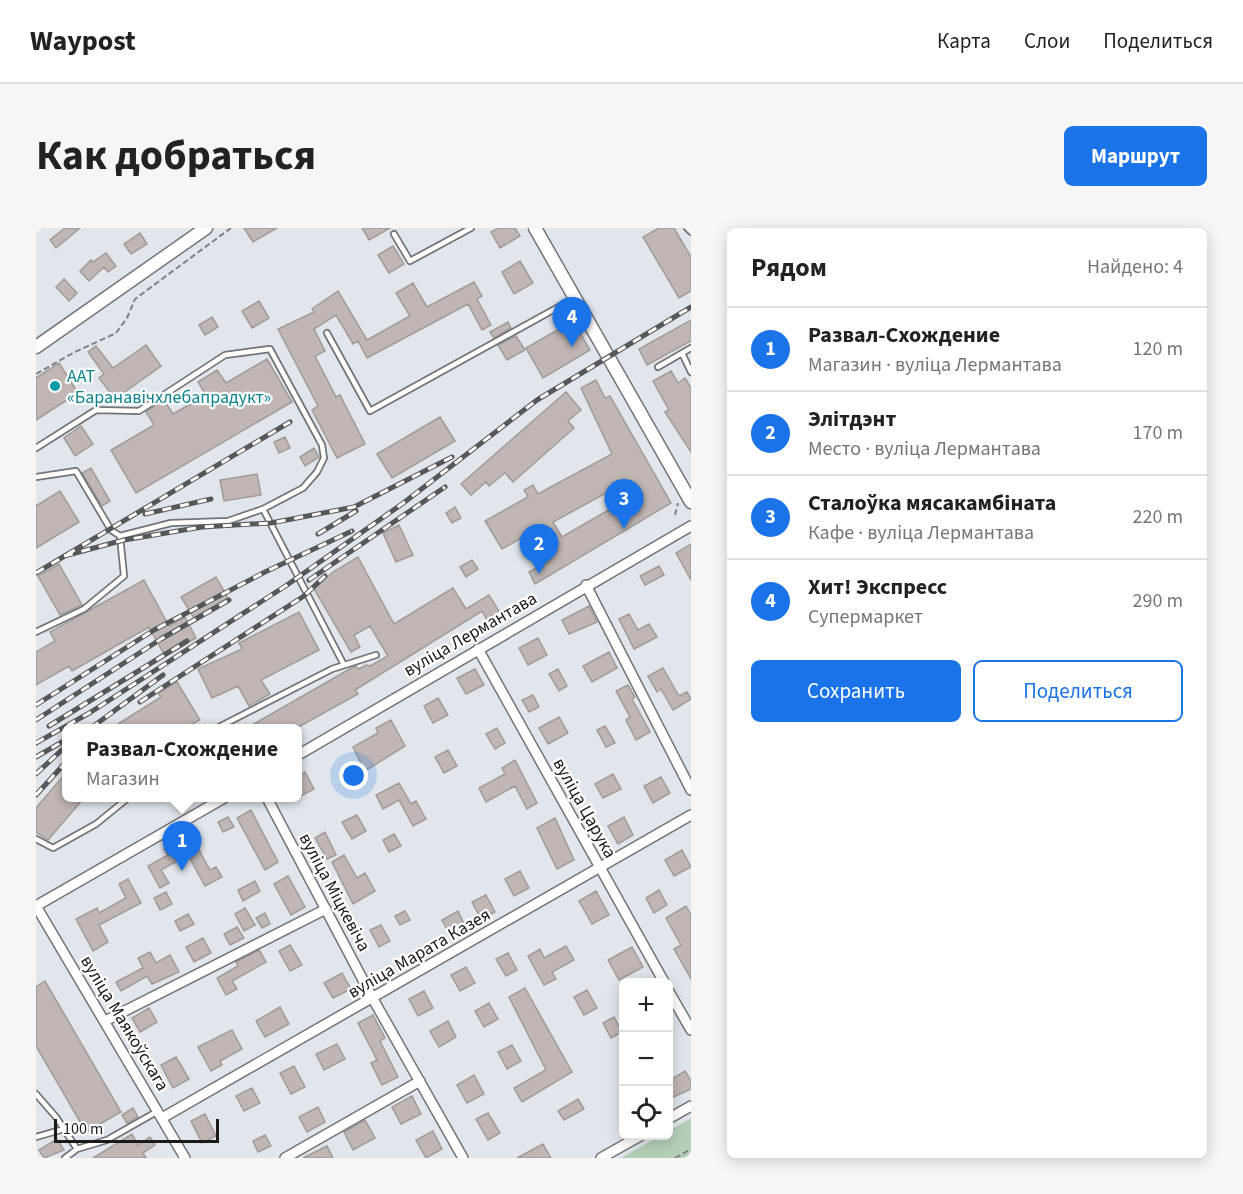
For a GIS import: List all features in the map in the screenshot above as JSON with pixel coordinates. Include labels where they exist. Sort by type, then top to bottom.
[{"type":"main road","points":[[36,347],[206,228]]},
{"type":"main road","points":[[536,228],[691,502]]},
{"type":"street","name":"вуліца Лермантава","points":[[302,752],[691,526]]},
{"type":"street","points":[[586,585],[691,790]]},
{"type":"street","name":"вуліца Царука","points":[[478,649],[662,978]]},
{"type":"street","points":[[36,906],[217,802]]},
{"type":"street","name":"вуліца Міцкевіча","points":[[269,802],[373,999],[462,1155]]},
{"type":"street","name":"вуліца Марата Казея","points":[[160,1114],[373,999],[691,815]]},
{"type":"street","name":"вуліца Маякоўскага","points":[[36,906],[185,1158]]},
{"type":"street","points":[[105,1022],[326,909]]},
{"type":"street","points":[[673,997],[691,1030]]},
{"type":"street","points":[[285,1158],[420,1081]]},
{"type":"street","points":[[673,1117],[691,1106]]},
{"type":"street","points":[[601,1158],[633,1140]]},
{"type":"street","points":[[451,1158],[462,1155]]},
{"type":"lane","points":[[394,234],[410,261],[471,228]]},
{"type":"lane","points":[[687,228],[691,232]]},
{"type":"lane","points":[[327,333],[370,411],[575,298]]},
{"type":"lane","points":[[658,367],[691,348]]},
{"type":"lane","points":[[36,448],[96,410],[139,411],[225,355],[270,350],[322,445],[324,458],[317,472],[303,488],[263,509],[228,521],[171,524],[120,536],[111,530],[76,471],[36,477]]},
{"type":"lane","points":[[682,353],[691,372]]},
{"type":"lane","points":[[263,509],[344,665]]},
{"type":"lane","points":[[36,632],[84,609],[124,576],[120,536]]},
{"type":"lane","points":[[227,724],[344,665],[376,655]]},
{"type":"lane","points":[[36,839],[53,848],[96,824],[123,802]]},
{"type":"lane","points":[[36,1094],[77,1149]]},
{"type":"lane","points":[[65,1158],[77,1149],[107,1140],[160,1114]]},
{"type":"lane","points":[[36,1137],[64,1129]]},
{"type":"path","points":[[36,374],[116,333],[127,318],[135,299],[231,228]]},
{"type":"path","points":[[675,1158],[691,1149]]},
{"type":"green space","points":[[691,1118],[691,1158],[621,1158],[653,1140],[673,1140],[673,1129]]},
{"type":"building","points":[[65,228],[80,228],[56,248],[50,240]]},
{"type":"building","points":[[244,228],[277,228],[253,242]]},
{"type":"building","points":[[362,228],[390,228],[369,240]]},
{"type":"building","points":[[498,228],[515,228],[520,236],[500,248],[491,232]]},
{"type":"building","points":[[659,228],[674,228],[691,257],[691,291],[679,298],[643,237]]},
{"type":"building","points":[[140,233],[147,244],[131,254],[124,244]]},
{"type":"building","points":[[393,246],[404,264],[389,273],[378,255]]},
{"type":"building","points":[[106,253],[116,266],[108,272],[104,267],[89,281],[80,271],[91,260],[93,262]]},
{"type":"building","points":[[520,261],[533,283],[514,294],[502,272]]},
{"type":"building","points":[[64,279],[77,293],[69,301],[56,287]]},
{"type":"building","points":[[474,282],[482,296],[477,299],[491,325],[482,330],[468,304],[367,358],[358,341],[353,344],[336,315],[314,329],[325,351],[315,356],[336,397],[340,395],[365,444],[337,458],[312,410],[318,406],[278,329],[314,312],[312,309],[338,291],[367,340],[410,316],[396,293],[413,283],[427,307]]},
{"type":"building","points":[[259,301],[269,318],[252,328],[242,311]]},
{"type":"building","points":[[212,317],[218,327],[205,335],[199,325]]},
{"type":"building","points":[[691,320],[691,341],[647,365],[639,349]]},
{"type":"building","points":[[573,321],[590,350],[543,378],[526,348]]},
{"type":"building","points":[[508,322],[511,328],[494,338],[490,332]]},
{"type":"building","points":[[516,336],[525,350],[507,360],[498,345]]},
{"type":"building","points":[[146,345],[161,366],[115,399],[99,378],[104,374],[88,352],[96,346],[113,368]]},
{"type":"building","points":[[267,359],[292,402],[136,493],[111,450],[154,425],[146,412],[164,400],[173,414],[206,395],[198,382],[217,370],[226,383]]},
{"type":"building","name":"ААТ «Баранавічхлебапрадукт»","points":[[59,363],[78,393],[36,420],[36,378]]},
{"type":"building","points":[[671,371],[678,383],[685,378],[691,388],[691,452],[665,412],[669,410],[653,381]]},
{"type":"building","points":[[596,380],[605,398],[610,396],[671,503],[535,584],[529,572],[548,562],[541,549],[553,542],[544,525],[502,549],[485,521],[528,497],[524,490],[533,485],[538,494],[612,454],[581,388]],"holes":[[[617,487],[624,501],[562,537],[553,522]]]},
{"type":"building","points":[[566,392],[581,410],[568,421],[574,428],[513,482],[505,473],[489,486],[486,482],[471,495],[461,484]]},
{"type":"building","points":[[440,417],[455,441],[392,478],[377,454]]},
{"type":"building","points":[[81,426],[93,444],[75,456],[64,438]]},
{"type":"building","points":[[285,437],[290,448],[279,453],[274,442]]},
{"type":"building","points":[[314,448],[319,457],[305,466],[300,457]]},
{"type":"building","points":[[91,468],[110,501],[102,506],[82,473]]},
{"type":"building","points":[[257,474],[261,495],[224,501],[220,480]]},
{"type":"building","points":[[60,491],[79,522],[36,548],[36,506]]},
{"type":"building","points":[[455,507],[461,518],[452,523],[446,513]]},
{"type":"building","points":[[399,525],[413,555],[396,562],[383,533]]},
{"type":"building","points":[[691,544],[691,580],[676,553]]},
{"type":"building","points":[[358,557],[394,624],[453,588],[466,609],[489,595],[500,613],[487,620],[482,611],[355,690],[358,694],[302,725],[254,724],[355,666],[359,669],[366,665],[370,666],[388,656],[370,626],[354,635],[360,647],[351,652],[314,589],[333,572]]},
{"type":"building","points":[[472,560],[478,569],[466,577],[460,567]]},
{"type":"building","points":[[59,564],[82,605],[60,615],[38,576]]},
{"type":"building","points":[[659,566],[664,575],[645,585],[640,576]]},
{"type":"building","points":[[216,577],[228,598],[194,618],[181,597]]},
{"type":"building","points":[[144,580],[169,626],[185,617],[196,638],[165,656],[149,627],[72,671],[69,666],[36,685],[36,652],[55,641],[50,632]]},
{"type":"building","points":[[589,606],[597,622],[569,634],[562,620]]},
{"type":"building","points":[[299,612],[319,650],[261,680],[270,694],[249,706],[238,686],[212,698],[198,669],[242,649],[239,643]]},
{"type":"building","points":[[629,614],[638,630],[649,624],[657,637],[634,649],[619,619]]},
{"type":"building","points":[[538,638],[547,655],[528,665],[519,648]]},
{"type":"building","points":[[609,652],[617,668],[592,682],[583,666]]},
{"type":"building","points":[[663,668],[679,696],[687,692],[691,699],[673,710],[661,689],[657,692],[648,676]]},
{"type":"building","points":[[475,669],[484,685],[466,694],[457,678]]},
{"type":"building","points":[[558,669],[567,686],[559,691],[549,674]]},
{"type":"building","points":[[177,682],[200,720],[192,724],[118,724],[161,697],[158,693]]},
{"type":"building","points":[[628,685],[635,697],[632,699],[650,732],[636,740],[626,720],[630,717],[616,691]]},
{"type":"building","points":[[533,695],[539,707],[529,712],[522,700]]},
{"type":"building","points":[[438,698],[448,715],[433,723],[424,706]]},
{"type":"building","points":[[559,717],[568,733],[548,744],[539,728]]},
{"type":"building","points":[[391,720],[405,746],[365,771],[353,747],[378,733],[376,728]]},
{"type":"building","points":[[605,726],[615,743],[606,747],[597,730]]},
{"type":"building","points":[[497,728],[505,743],[495,749],[486,734]]},
{"type":"building","points":[[448,750],[457,766],[444,773],[435,757]]},
{"type":"building","points":[[515,760],[537,803],[527,809],[515,786],[486,802],[479,788],[505,774],[502,768]]},
{"type":"building","points":[[305,772],[314,789],[302,795],[302,774]]},
{"type":"building","points":[[613,774],[621,789],[603,798],[595,784]]},
{"type":"building","points":[[661,777],[670,793],[653,803],[644,786]]},
{"type":"building","points":[[62,778],[62,802],[81,802],[48,840],[36,832],[36,808]]},
{"type":"building","points":[[399,783],[411,804],[416,801],[426,819],[413,826],[399,800],[383,809],[376,795]]},
{"type":"building","points":[[251,810],[278,862],[265,870],[237,818]]},
{"type":"building","points":[[357,815],[366,831],[352,839],[342,822]]},
{"type":"building","points":[[228,817],[234,827],[223,832],[218,822]]},
{"type":"building","points":[[624,817],[633,835],[618,844],[608,826]]},
{"type":"building","points":[[555,818],[574,860],[557,869],[537,828]]},
{"type":"building","points":[[325,832],[336,855],[327,859],[315,838]]},
{"type":"building","points":[[394,834],[401,846],[389,852],[383,840]]},
{"type":"building","points":[[193,839],[210,870],[216,867],[222,877],[205,886],[188,855],[161,870],[169,883],[160,888],[148,866],[168,855],[164,849],[173,844],[175,848]]},
{"type":"building","points":[[682,850],[691,867],[674,876],[665,860]]},
{"type":"building","points":[[344,855],[357,878],[365,873],[375,891],[353,904],[332,862]]},
{"type":"building","points":[[520,871],[529,888],[514,896],[505,879]]},
{"type":"building","points":[[288,876],[305,907],[291,915],[274,884]]},
{"type":"building","points":[[128,879],[141,903],[99,925],[108,942],[93,951],[76,919],[97,908],[99,913],[126,898],[119,884]]},
{"type":"building","points":[[255,881],[260,891],[243,901],[238,890]]},
{"type":"building","points":[[659,890],[667,905],[654,913],[646,898]]},
{"type":"building","points":[[596,891],[609,915],[592,924],[579,901]]},
{"type":"building","points":[[166,892],[172,904],[160,910],[154,898]]},
{"type":"building","points":[[486,895],[495,912],[481,919],[472,902]]},
{"type":"building","points":[[686,906],[691,915],[691,979],[674,949],[681,945],[666,918]]},
{"type":"building","points":[[245,908],[255,925],[244,931],[235,914]]},
{"type":"building","points":[[405,911],[410,920],[400,925],[395,916]]},
{"type":"building","points":[[458,911],[466,928],[451,937],[442,920]]},
{"type":"building","points":[[265,913],[270,924],[262,928],[256,918]]},
{"type":"building","points":[[188,914],[194,924],[180,931],[175,921]]},
{"type":"building","points":[[381,925],[390,941],[379,947],[370,930]]},
{"type":"building","points":[[237,927],[244,938],[230,945],[224,934]]},
{"type":"building","points":[[203,938],[211,953],[194,962],[186,947]]},
{"type":"building","points":[[290,945],[302,965],[290,971],[279,951]]},
{"type":"building","points":[[566,946],[574,960],[552,972],[556,979],[544,985],[528,956],[540,949],[544,958]]},
{"type":"building","points":[[632,947],[643,967],[619,980],[608,960]]},
{"type":"building","points":[[259,950],[266,962],[232,981],[237,989],[226,995],[217,978],[238,966],[236,962]]},
{"type":"building","points":[[150,952],[156,963],[170,955],[179,972],[152,984],[147,976],[121,991],[116,982],[143,968],[138,958]]},
{"type":"building","points":[[508,953],[517,970],[506,976],[496,959]]},
{"type":"building","points":[[466,967],[475,983],[460,991],[451,975]]},
{"type":"building","points":[[342,973],[351,989],[333,998],[324,983]]},
{"type":"building","points":[[45,981],[121,1112],[86,1132],[36,1046],[36,987]]},
{"type":"building","points":[[525,988],[572,1072],[522,1102],[514,1088],[546,1070],[509,997]]},
{"type":"building","points":[[587,990],[597,1008],[584,1015],[574,997]]},
{"type":"building","points":[[424,991],[433,1008],[418,1016],[409,999]]},
{"type":"building","points":[[489,1003],[498,1019],[484,1027],[475,1011]]},
{"type":"building","points":[[280,1007],[289,1024],[265,1037],[256,1021]]},
{"type":"building","points":[[149,1008],[157,1022],[140,1032],[132,1018]]},
{"type":"building","points":[[373,1015],[385,1038],[380,1041],[398,1077],[382,1085],[371,1063],[377,1060],[358,1023]]},
{"type":"building","points":[[614,1017],[619,1026],[619,1034],[611,1038],[603,1023]]},
{"type":"building","points":[[448,1021],[456,1037],[439,1047],[430,1031]]},
{"type":"building","points":[[232,1030],[242,1049],[220,1061],[222,1065],[211,1071],[198,1047]]},
{"type":"building","points":[[337,1044],[345,1059],[324,1070],[316,1054]]},
{"type":"building","points":[[512,1045],[521,1061],[507,1069],[498,1052]]},
{"type":"building","points":[[176,1057],[189,1079],[173,1088],[161,1065]]},
{"type":"building","points":[[294,1066],[305,1087],[291,1094],[280,1073]]},
{"type":"building","points":[[685,1071],[691,1081],[691,1089],[673,1097],[673,1078]]},
{"type":"building","points":[[474,1075],[484,1094],[467,1103],[457,1085]]},
{"type":"building","points":[[252,1088],[260,1103],[244,1111],[236,1096]]},
{"type":"building","points":[[412,1096],[421,1114],[401,1124],[392,1107]]},
{"type":"building","points":[[578,1099],[584,1109],[564,1120],[558,1111]]},
{"type":"building","points":[[318,1107],[325,1122],[307,1132],[299,1117]]},
{"type":"building","points":[[133,1108],[138,1117],[127,1123],[122,1115]]},
{"type":"building","points":[[488,1113],[500,1133],[488,1140],[476,1119]]},
{"type":"building","points":[[205,1114],[216,1136],[202,1143],[191,1121]]},
{"type":"building","points":[[365,1120],[375,1138],[353,1150],[344,1132]]},
{"type":"building","points":[[433,1131],[442,1149],[426,1158],[416,1140]]},
{"type":"building","points":[[132,1134],[138,1145],[150,1137],[155,1145],[143,1153],[146,1158],[93,1158]]},
{"type":"building","points":[[265,1135],[271,1146],[258,1152],[253,1141]]},
{"type":"building","points":[[57,1139],[64,1150],[44,1158],[39,1150]]},
{"type":"building","points":[[543,1144],[551,1158],[517,1158]]},
{"type":"building","points":[[327,1146],[333,1158],[303,1158]]},
{"type":"railway","points":[[70,724],[287,585],[402,504],[537,400],[691,307]]},
{"type":"railway","points":[[36,573],[290,422]]},
{"type":"railway","points":[[64,556],[124,540],[202,527],[271,523],[354,507],[452,457]]},
{"type":"railway","points":[[309,580],[445,487]]},
{"type":"railway","points":[[145,514],[211,499]]},
{"type":"railway","points":[[318,534],[356,511]]},
{"type":"railway","points":[[36,705],[154,630],[265,572],[352,531]]},
{"type":"railway","points":[[140,702],[304,596],[325,576]]},
{"type":"railway","points":[[36,720],[161,639],[229,600]]},
{"type":"railway","points":[[49,726],[187,641]]},
{"type":"railway","points":[[96,724],[163,675]]},
{"type":"railway","points":[[36,743],[62,728]]},
{"type":"railway","points":[[36,757],[62,742]]},
{"type":"railway","points":[[36,774],[62,750]]},
{"type":"railway","points":[[36,795],[62,766]]},
{"type":"place","name":"Хит! Экспресс","points":[[572,347]]},
{"type":"place","name":"ААТ «Баранавічхлебапрадукт»","points":[[55,386]]},
{"type":"place","name":"Сталоўка мясакамбіната","points":[[624,529]]},
{"type":"place","name":"Элітдэнт","points":[[539,574]]},
{"type":"place","name":"Развал-Схождение","points":[[182,871]]}]
